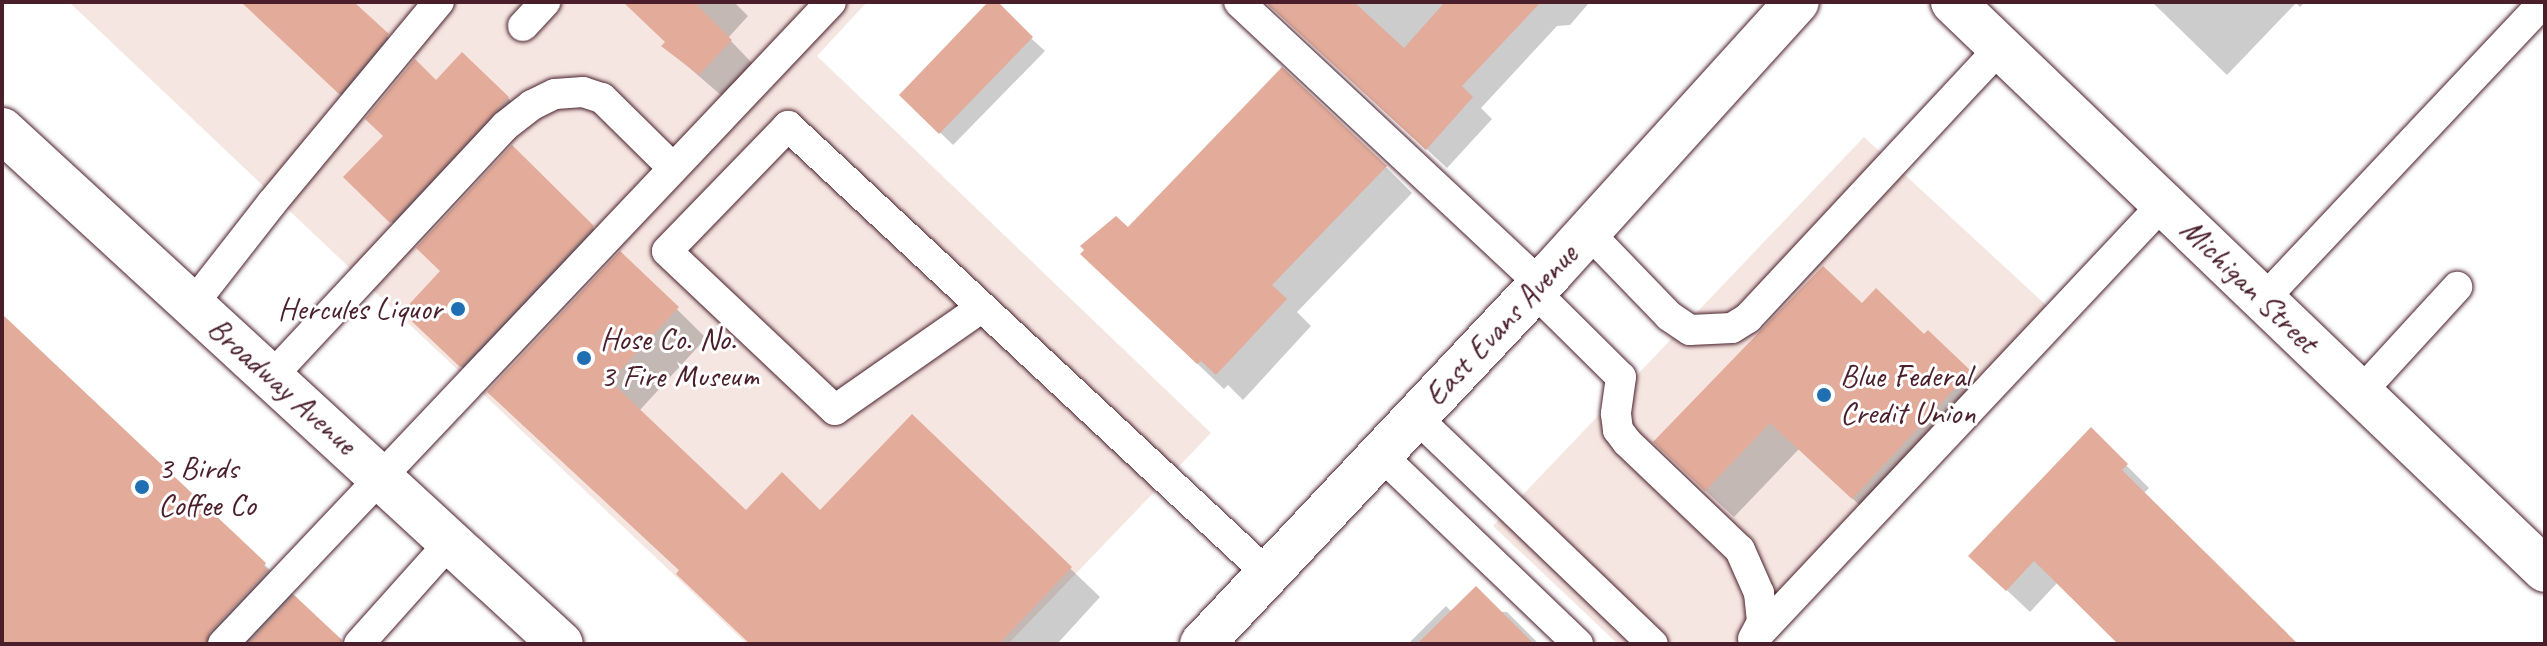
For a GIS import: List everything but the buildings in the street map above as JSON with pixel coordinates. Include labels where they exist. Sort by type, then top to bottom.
[{"type":"street","name":"East Evans Avenue","points":[[1202,644],[1588,232],[1797,2]]},
{"type":"street","name":"Michigan Street","points":[[1953,2],[2545,570]]},
{"type":"street","name":"Broadway Avenue","points":[[2,130],[561,644]]},
{"type":"lane","points":[[193,304],[271,204],[439,2]]},
{"type":"lane","points":[[523,26],[545,2]]},
{"type":"lane","points":[[223,644],[831,2]]},
{"type":"lane","points":[[1239,2],[1537,287],[1621,377],[1616,414],[1618,430],[1740,550],[1759,593],[1762,622],[1752,642]]},
{"type":"lane","points":[[2263,300],[2544,2]]},
{"type":"lane","points":[[1588,232],[1669,316],[1690,330],[1732,328],[1748,318],[2001,47]]},
{"type":"lane","points":[[272,376],[505,126],[532,105],[555,94],[583,92],[602,98],[673,168]]},
{"type":"lane","points":[[981,308],[835,410],[667,251],[788,126],[1268,574]]},
{"type":"lane","points":[[1752,642],[2163,204]]},
{"type":"lane","points":[[2360,393],[2457,287]]},
{"type":"lane","points":[[1416,417],[1503,504],[1653,644]]},
{"type":"lane","points":[[1381,455],[1578,644]]},
{"type":"lane","points":[[359,644],[451,541]]},
{"type":"shaded area","points":[[69,2],[867,2],[817,56],[1211,433],[1008,644],[747,644]]},
{"type":"shaded area","points":[[1864,137],[2061,319],[1771,644],[1618,644],[1493,526]]},
{"type":"place","name":"Hercules Liquor","points":[[458,309]]},
{"type":"place","name":"Hose Co. No. 3 Fire Museum","points":[[584,358]]},
{"type":"place","name":"Blue Federal Credit Union","points":[[1824,395]]},
{"type":"place","name":"3 Birds Coffee Co","points":[[142,487]]}]
